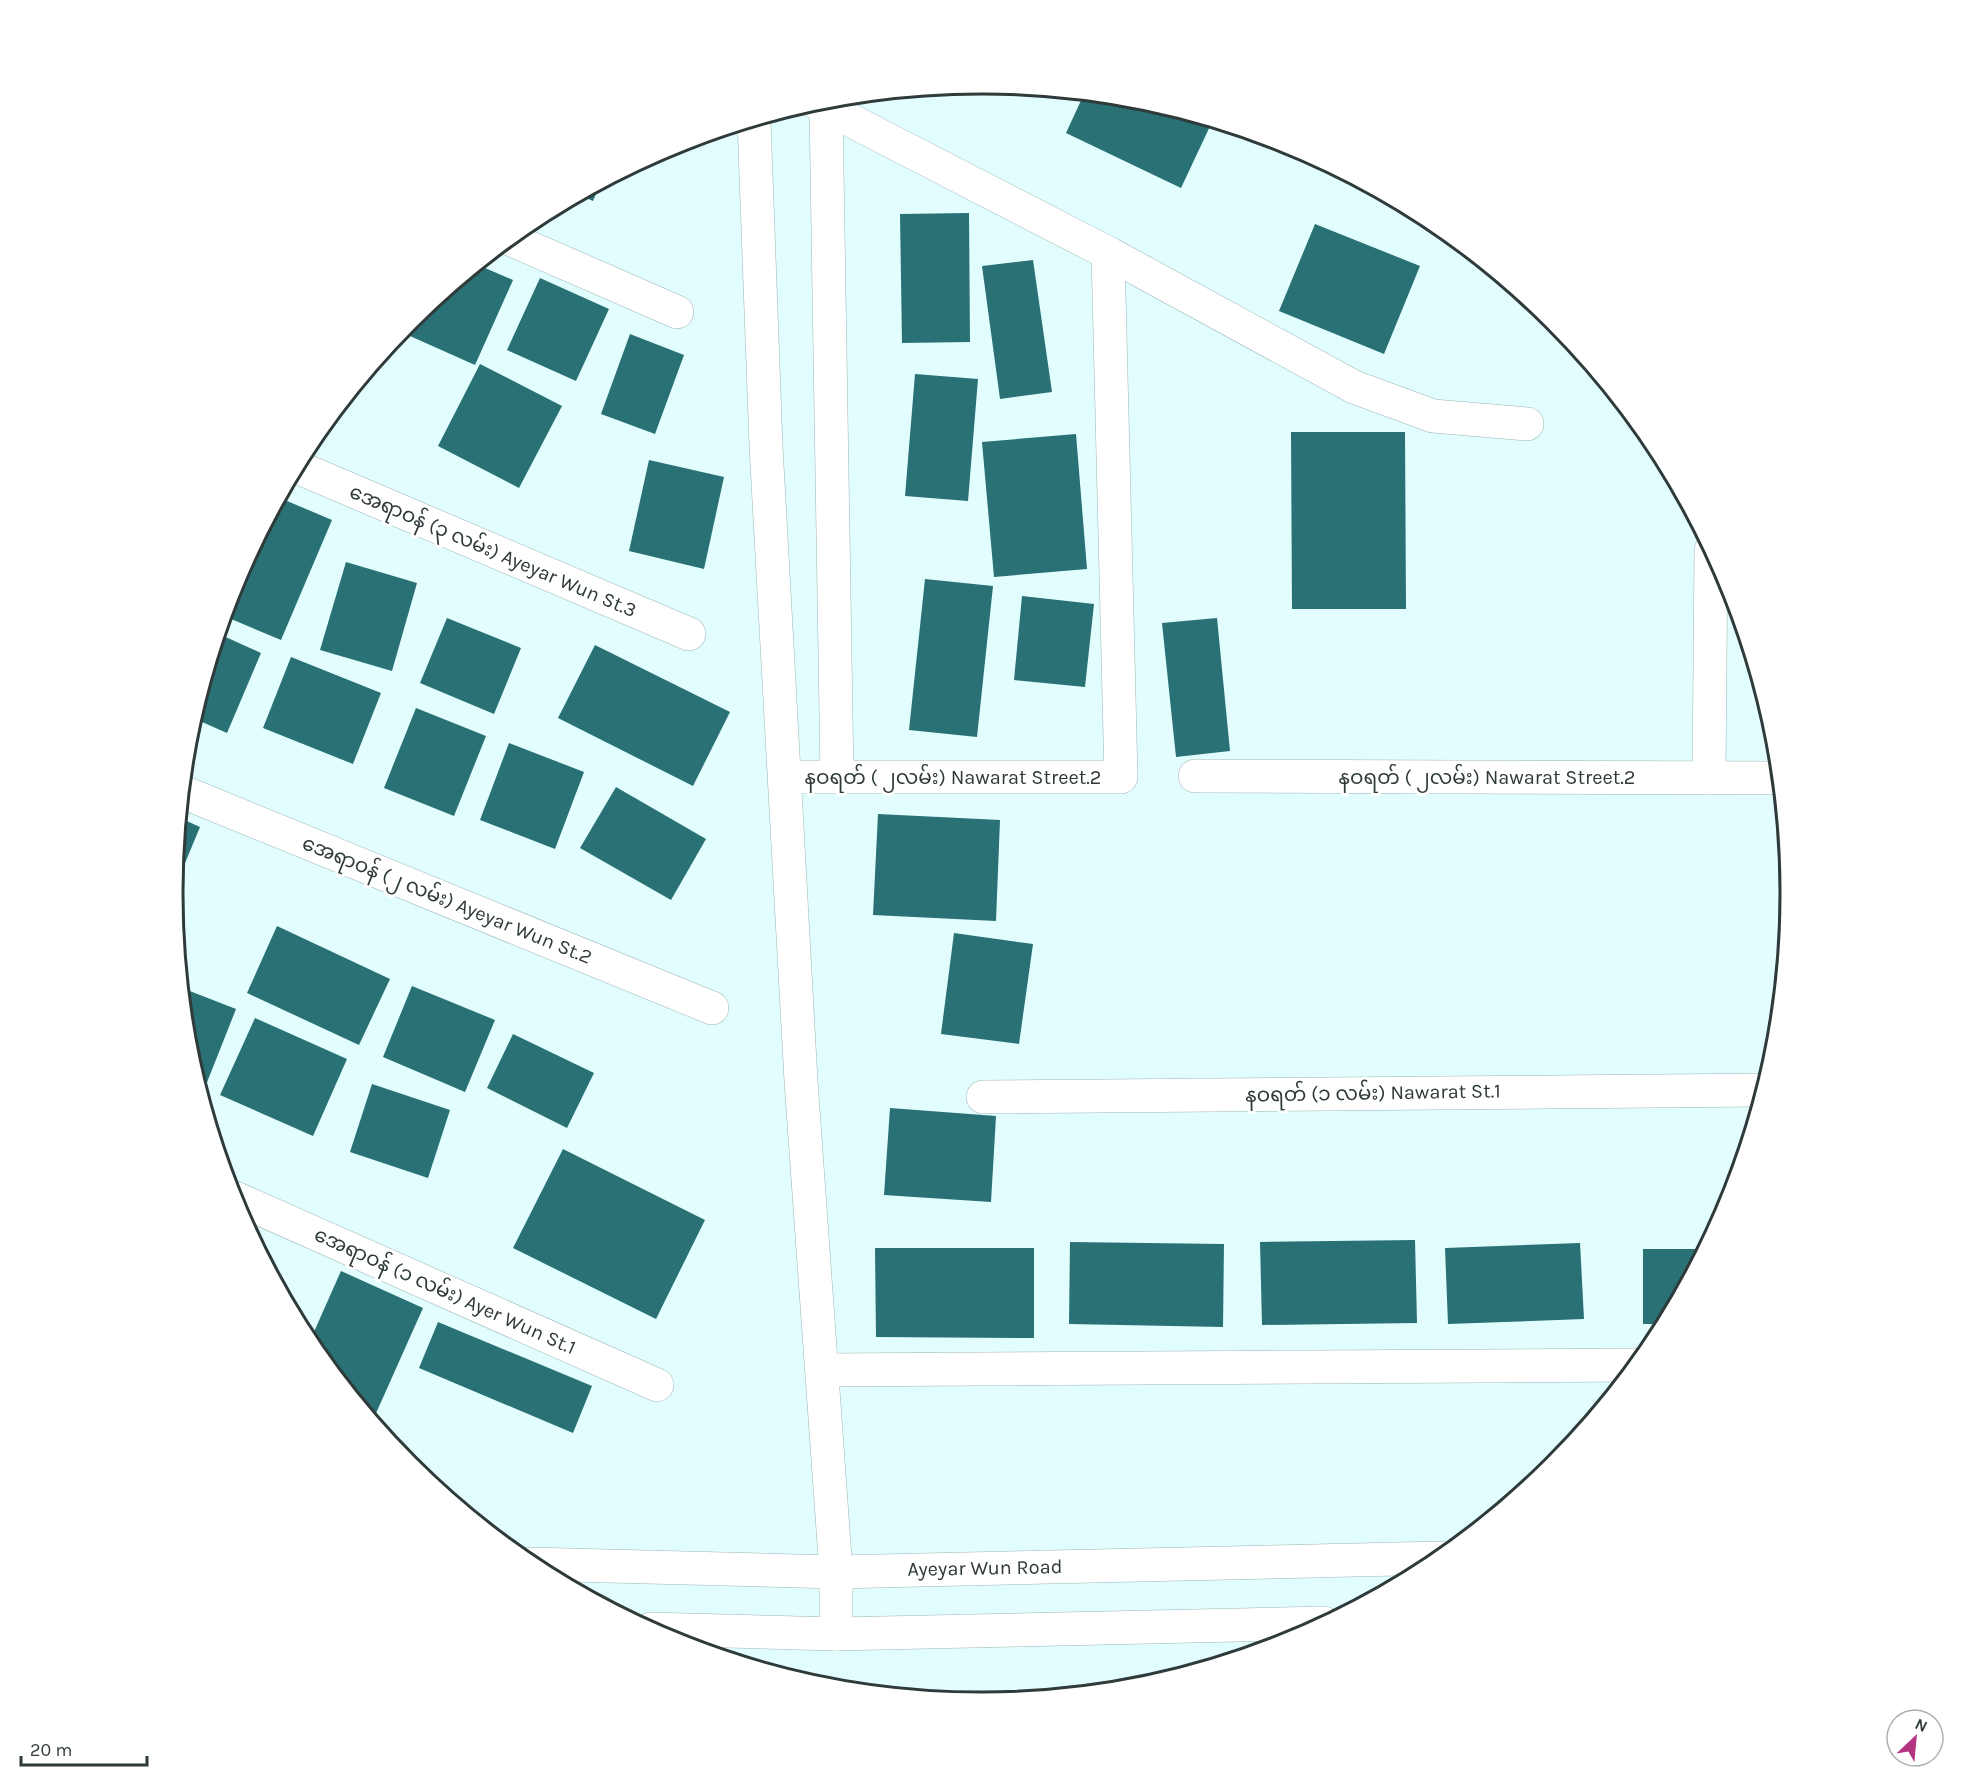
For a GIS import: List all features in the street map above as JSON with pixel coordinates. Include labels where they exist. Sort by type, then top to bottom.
[{"type":"street","points":[[829,110],[1108,253],[1354,387],[1433,416],[1527,424]]},
{"type":"street","points":[[820,111],[837,777]]},
{"type":"street","points":[[754,128],[766,446],[801,1081],[836,1572],[836,1634]]},
{"type":"street","points":[[520,242],[677,312]]},
{"type":"street","name":"နဝရတ် ( ၂လမ်း) Nawarat Street.2","points":[[786,777],[1120,777],[1108,253]]},
{"type":"street","name":"အေရာဝန် (၃ လမ်း) Ayeyar Wun St.3","points":[[305,470],[689,634]]},
{"type":"street","points":[[1709,778],[1711,569]]},
{"type":"street","name":"နဝရတ် ( ၂လမ်း) Nawarat Street.2","points":[[1195,776],[1771,778]]},
{"type":"street","name":"အေရာဝန် (၂ လမ်း) Ayeyar Wun St.2","points":[[189,795],[712,1008]]},
{"type":"street","name":"နဝရတ် (၁ လမ်း) Nawarat St.1","points":[[983,1097],[1755,1090]]},
{"type":"street","name":"အေရာဝန် (၁ လမ်း) Ayer Wun St.1","points":[[246,1203],[657,1385]]},
{"type":"street","points":[[823,1371],[1625,1365]]},
{"type":"street","name":"Ayeyar Wun Road","points":[[550,1565],[836,1572],[1423,1558]]},
{"type":"street","points":[[673,1630],[836,1634],[1303,1623]]},
{"type":"building","points":[[1081,101],[1137,110],[1209,128],[1181,188],[1066,133]]},
{"type":"building","points":[[596,194],[593,201],[587,198]]},
{"type":"building","points":[[969,213],[970,342],[902,343],[900,214]]},
{"type":"building","points":[[1315,224],[1420,266],[1384,354],[1279,311]]},
{"type":"building","points":[[1033,260],[1052,392],[1000,399],[982,266]]},
{"type":"building","points":[[485,268],[513,280],[475,365],[410,336]]},
{"type":"building","points":[[540,278],[609,309],[576,381],[507,350]]},
{"type":"building","points":[[630,334],[684,355],[655,434],[601,414]]},
{"type":"building","points":[[480,364],[562,406],[519,488],[438,446]]},
{"type":"building","points":[[915,374],[978,379],[968,501],[905,496]]},
{"type":"building","points":[[1291,432],[1405,432],[1406,609],[1292,609]]},
{"type":"building","points":[[1076,434],[1087,569],[994,577],[982,442]]},
{"type":"building","points":[[649,460],[724,477],[704,569],[629,551]]},
{"type":"building","points":[[286,501],[332,520],[281,640],[232,619],[265,540]]},
{"type":"building","points":[[346,562],[417,583],[392,671],[320,650]]},
{"type":"building","points":[[925,579],[993,586],[977,737],[909,730]]},
{"type":"building","points":[[1022,596],[1094,604],[1085,687],[1014,680]]},
{"type":"building","points":[[447,618],[521,648],[494,714],[420,683]]},
{"type":"building","points":[[1217,618],[1230,751],[1176,757],[1162,623]]},
{"type":"building","points":[[225,637],[261,653],[227,733],[202,722]]},
{"type":"building","points":[[595,645],[730,712],[693,786],[558,718]]},
{"type":"building","points":[[291,657],[381,693],[353,764],[263,728]]},
{"type":"building","points":[[416,708],[486,736],[454,816],[384,788]]},
{"type":"building","points":[[509,743],[584,772],[555,849],[480,820]]},
{"type":"building","points":[[616,787],[706,839],[671,900],[580,848]]},
{"type":"building","points":[[878,814],[1000,820],[996,921],[873,915]]},
{"type":"building","points":[[187,821],[200,827],[184,865]]},
{"type":"building","points":[[277,926],[390,979],[359,1045],[247,993]]},
{"type":"building","points":[[954,933],[1033,944],[1019,1044],[941,1034]]},
{"type":"building","points":[[412,986],[495,1020],[465,1092],[383,1057]]},
{"type":"building","points":[[189,991],[236,1009],[206,1084],[198,1049]]},
{"type":"building","points":[[255,1018],[347,1059],[313,1136],[220,1095]]},
{"type":"building","points":[[513,1034],[594,1073],[567,1128],[487,1088]]},
{"type":"building","points":[[372,1084],[450,1110],[428,1178],[350,1152]]},
{"type":"building","points":[[890,1108],[996,1116],[991,1202],[884,1195]]},
{"type":"building","points":[[563,1149],[705,1220],[656,1319],[513,1248]]},
{"type":"building","points":[[1415,1240],[1417,1323],[1262,1325],[1260,1242]]},
{"type":"building","points":[[1070,1242],[1224,1244],[1223,1327],[1069,1324]]},
{"type":"building","points":[[1580,1243],[1584,1319],[1448,1324],[1445,1248]]},
{"type":"building","points":[[875,1248],[1034,1248],[1034,1338],[876,1337]]},
{"type":"building","points":[[1643,1249],[1696,1249],[1653,1324],[1643,1324]]},
{"type":"building","points":[[341,1271],[423,1308],[376,1413],[348,1379],[314,1331]]},
{"type":"building","points":[[438,1322],[592,1386],[573,1433],[419,1368]]}]
